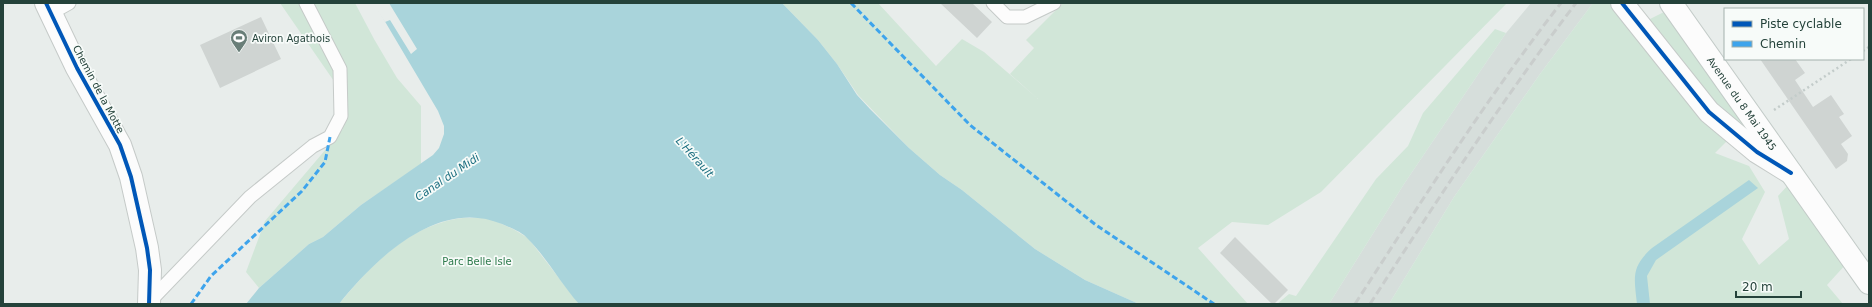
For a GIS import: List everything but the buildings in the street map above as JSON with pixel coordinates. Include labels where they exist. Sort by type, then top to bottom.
[{"type":"street","points":[[1622,3],[1709,112],[1757,152],[1791,173]]},
{"type":"street","name":"Avenue du 8 Mai 1945","points":[[1670,3],[1869,283]]},
{"type":"street","name":"Chemin de la Motte","points":[[55,6],[77,68],[120,145],[131,177],[147,248],[150,270],[150,302]]},
{"type":"lane","points":[[150,302],[250,197],[314,146],[330,137],[341,116],[340,69],[306,3]]},
{"type":"lane","points":[[992,3],[1008,17],[1025,16],[1054,3]]},
{"type":"path","points":[[1756,123],[1850,60]]},
{"type":"shaded area","points":[[1531,3],[1593,3],[1540,74],[1454,197],[1389,304],[1329,304],[1404,184],[1506,33]]},
{"type":"green space","points":[[280,3],[355,3],[397,78],[421,106],[421,164],[361,205],[323,237],[309,244],[259,288],[246,272],[265,221],[343,129],[338,87]]},
{"type":"green space","points":[[782,3],[878,3],[936,66],[962,39],[984,52],[1038,99],[1010,74],[1034,48],[1026,40],[1063,3],[1507,3],[1321,192],[1268,225],[1232,222],[1198,248],[1248,304],[1139,304],[1085,280],[1035,249],[962,190],[940,175],[909,148],[858,95],[837,64],[818,40]]},
{"type":"green space","points":[[1593,3],[1609,3],[1630,29],[1666,11],[1745,123],[1715,153],[1749,166],[1765,192],[1742,239],[1759,265],[1789,239],[1778,196],[1790,183],[1847,263],[1827,285],[1843,304],[1389,304],[1454,197],[1540,74]]},
{"type":"green space","points":[[1495,29],[1506,33],[1404,184],[1329,304],[1277,304],[1289,294],[1296,296],[1376,179],[1408,146],[1423,113]]},
{"type":"green space","name":"Parc Belle Isle","points":[[463,218],[482,218],[493,220],[528,238],[579,304],[339,304],[364,275],[393,249],[426,228]]},
{"type":"water","points":[[374,3],[782,3],[818,40],[837,64],[857,95],[909,148],[940,175],[962,190],[1035,249],[1085,280],[1139,304],[579,304],[535,246],[523,234],[502,224],[478,218],[455,219],[432,226],[410,237],[371,269],[339,304],[246,304],[259,288],[309,244],[323,237],[361,205],[433,155],[439,148],[444,134],[444,126],[438,111]]},
{"type":"water","points":[[1749,180],[1758,188],[1656,260],[1647,276],[1650,304],[1637,304],[1635,279],[1637,267],[1645,255],[1652,248]]},
{"type":"pier","points":[[372,3],[389,3],[417,49],[411,54],[390,20],[385,22]]},
{"type":"railway","points":[[1355,304],[1429,189],[1506,76],[1561,3]]},
{"type":"railway","points":[[1370,304],[1496,114],[1576,3]]},
{"type":"marked path","points":[[851,3],[970,125],[1096,225],[1214,304]]},
{"type":"marked path","points":[[191,304],[211,276],[302,191],[325,162],[330,137]]},
{"type":"cycle path","points":[[46,3],[77,68],[120,145],[131,177],[147,248],[150,270],[149,304]]},
{"type":"cycle path","points":[[1622,3],[1709,112],[1757,152],[1791,173]]},
{"type":"place","name":"Aviron Agathois","points":[[239,53]]},
{"type":"water label","name":"L'Hérault","points":[[695,157]]},
{"type":"water label","name":"Canal du Midi","points":[[447,177]]}]
